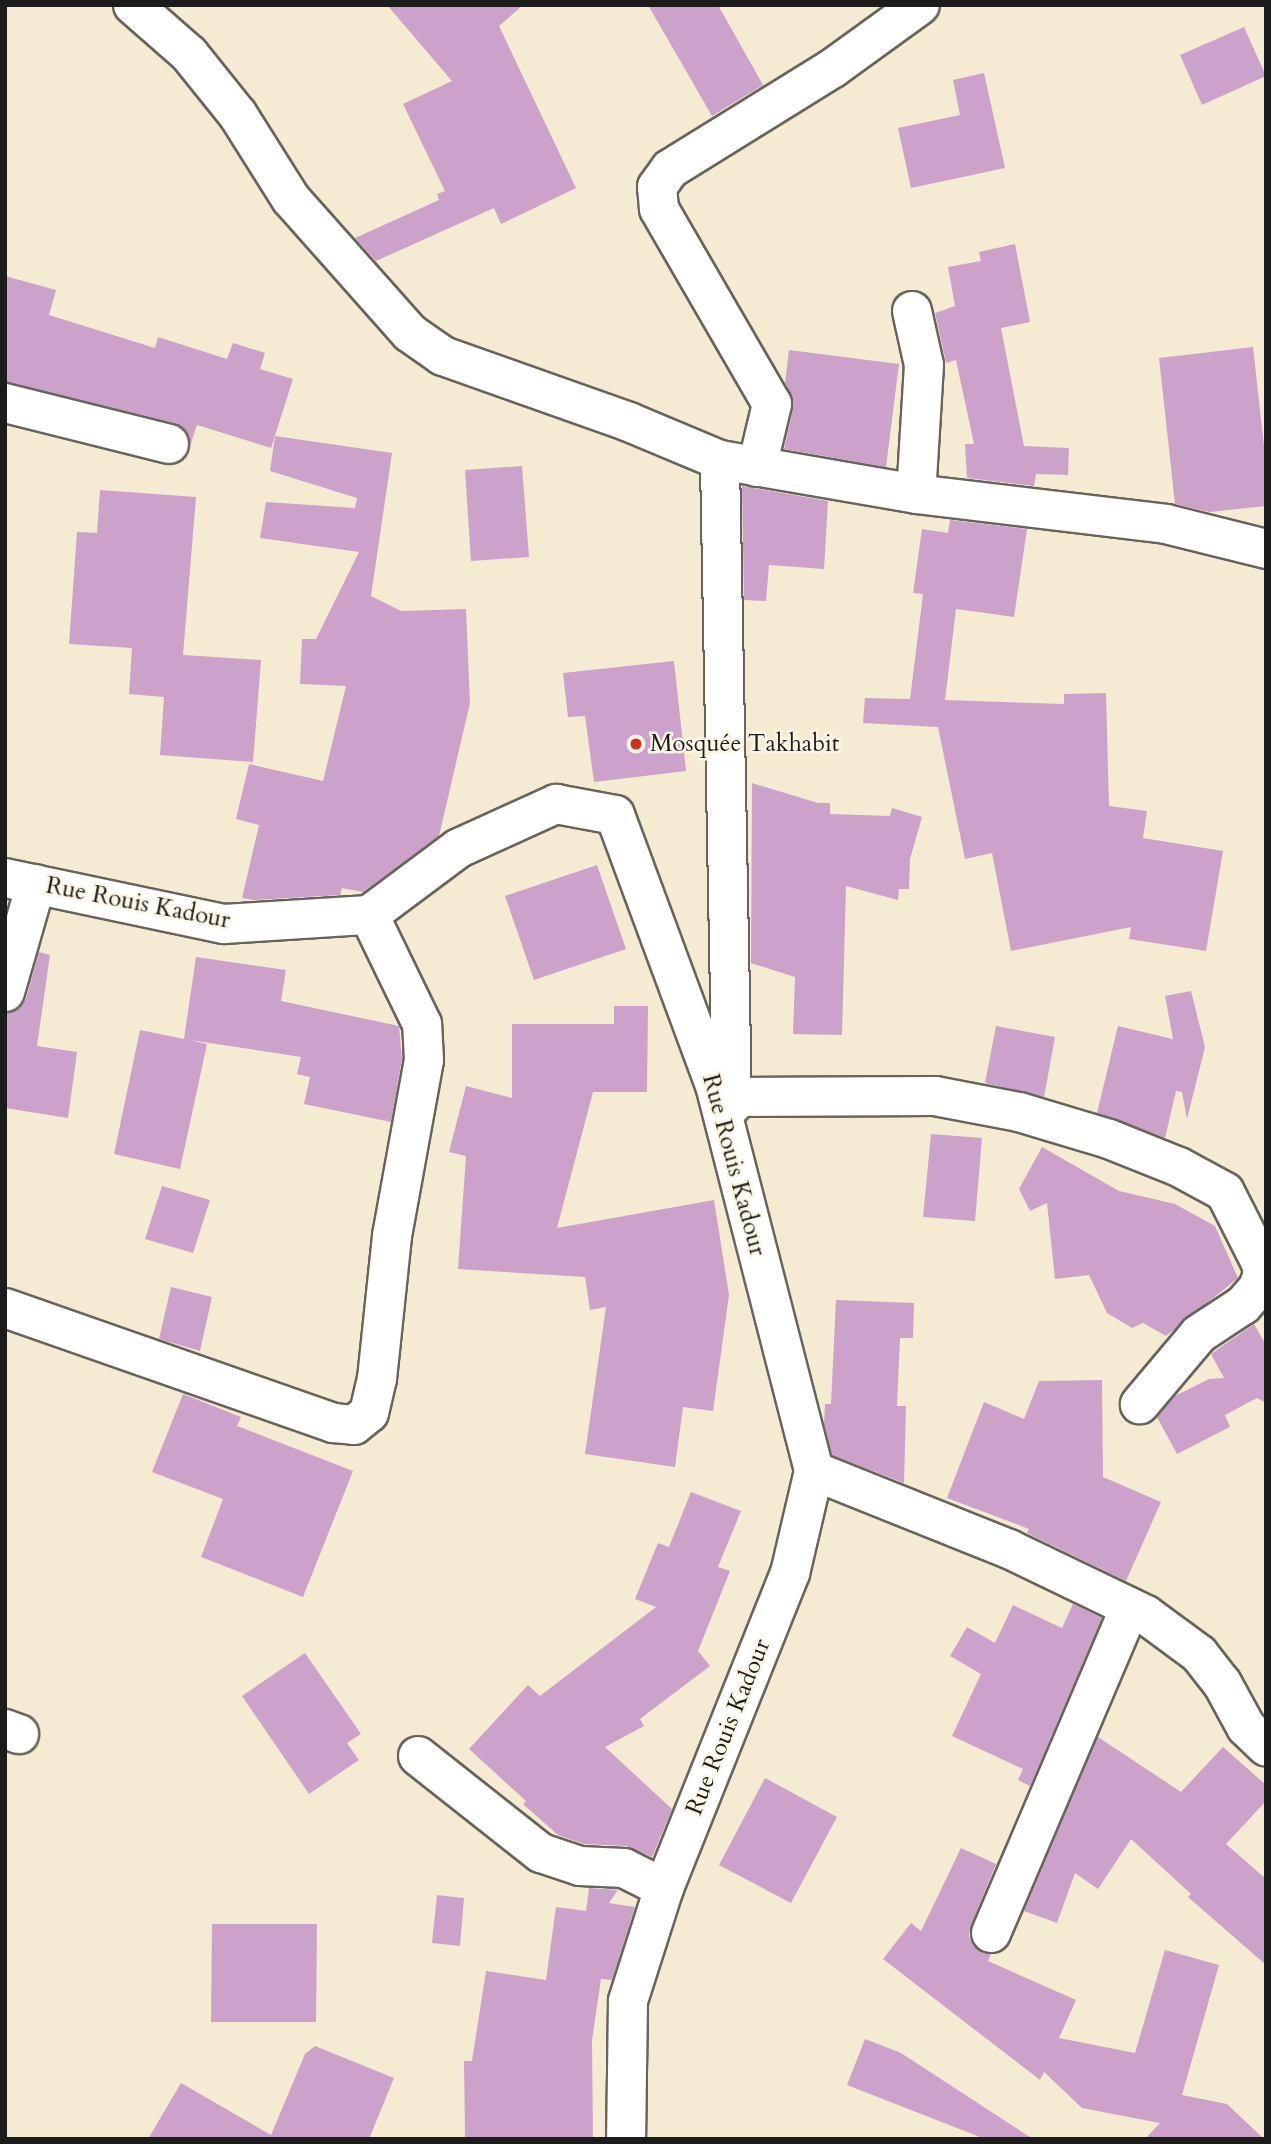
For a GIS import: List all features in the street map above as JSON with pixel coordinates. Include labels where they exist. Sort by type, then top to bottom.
[{"type":"street","points":[[132,5],[189,54],[238,116],[291,199],[410,333],[443,356],[629,422],[720,460],[916,494],[1166,524],[1266,549]]},
{"type":"street","points":[[757,467],[772,404],[659,209],[657,187],[670,169],[833,68],[920,5]]},
{"type":"street","points":[[912,311],[923,365],[916,494]]},
{"type":"street","points":[[5,403],[169,444]]},
{"type":"street","points":[[720,460],[734,1158]]},
{"type":"street","name":"Rue Rouis Kadour","points":[[21,881],[224,924],[369,915],[460,848],[556,804],[615,815],[715,1085],[814,1471],[790,1573],[664,1888],[628,2001],[626,2139]]},
{"type":"street","points":[[5,992],[21,881]]},
{"type":"street","points":[[5,1308],[333,1423],[354,1425],[369,1413],[377,1379],[392,1236],[424,1060],[422,1024],[369,915]]},
{"type":"street","points":[[732,1097],[935,1096],[1019,1112],[1110,1139],[1179,1167],[1225,1192],[1261,1263],[1263,1274],[1258,1288],[1243,1305],[1199,1334],[1140,1404]]},
{"type":"street","points":[[814,1471],[1009,1549],[1130,1607],[1174,1634],[1199,1654],[1222,1684],[1246,1727],[1266,1746]]},
{"type":"street","points":[[992,1933],[1130,1607]]},
{"type":"street","points":[[418,1756],[541,1853],[580,1866],[624,1868],[664,1888]]},
{"type":"building","points":[[387,5],[523,5],[499,26],[576,188],[501,224],[494,208],[376,261],[355,238],[439,200],[437,194],[445,191],[403,104],[452,81]]},
{"type":"building","points":[[648,5],[718,5],[763,85],[712,116]]},
{"type":"building","points":[[1244,27],[1266,76],[1202,105],[1180,55]]},
{"type":"building","points":[[984,73],[1005,168],[911,188],[898,128],[960,115],[953,80]]},
{"type":"building","points":[[1015,244],[1030,322],[1001,328],[1024,446],[1069,448],[1068,475],[1036,474],[1034,486],[967,478],[965,444],[974,444],[956,360],[946,363],[935,313],[955,306],[948,267],[981,261],[979,252]]},
{"type":"building","points":[[5,276],[56,290],[49,315],[155,348],[158,337],[227,359],[233,343],[265,353],[260,369],[293,379],[271,448],[197,425],[190,446],[185,429],[174,423],[5,382]]},
{"type":"building","points":[[1253,347],[1266,464],[1266,506],[1210,512],[1175,504],[1159,358]]},
{"type":"building","points":[[789,350],[899,364],[886,467],[784,449],[793,409],[791,394],[785,383]]},
{"type":"building","points":[[275,436],[392,453],[371,596],[401,611],[466,609],[470,703],[439,836],[363,892],[342,888],[340,895],[254,900],[242,898],[259,825],[236,819],[249,764],[323,781],[346,686],[300,684],[302,639],[316,639],[359,552],[260,538],[266,502],[355,508],[357,498],[270,471]]},
{"type":"building","points":[[522,466],[529,557],[471,561],[465,470]]},
{"type":"building","points":[[742,486],[828,501],[824,569],[769,565],[766,601],[744,600]]},
{"type":"building","points":[[100,490],[196,497],[183,655],[261,660],[253,762],[160,755],[164,697],[129,694],[132,648],[69,644],[77,532],[97,533]]},
{"type":"building","points":[[950,520],[1027,529],[1014,617],[956,609],[945,700],[1064,704],[1064,694],[1106,693],[1109,806],[1147,811],[1143,838],[1223,851],[1206,951],[1129,939],[1131,927],[1011,951],[992,853],[965,859],[938,727],[863,723],[865,698],[910,699],[923,594],[913,593],[922,529],[948,533]]},
{"type":"building","name":"Mosquée Takhabit","points":[[674,661],[686,771],[594,782],[585,716],[568,717],[563,673]]},
{"type":"building","points":[[752,783],[818,803],[830,803],[830,814],[890,816],[892,808],[922,817],[910,859],[909,889],[899,889],[898,900],[846,886],[842,1035],[793,1034],[795,977],[751,963]]},
{"type":"building","points":[[597,865],[626,949],[534,980],[505,896]]},
{"type":"building","points":[[39,952],[50,955],[37,1046],[77,1052],[68,1118],[5,1108],[5,1013],[20,1008],[26,999]]},
{"type":"building","points":[[196,957],[286,970],[281,1001],[399,1026],[402,1059],[391,1122],[304,1104],[310,1077],[297,1074],[301,1057],[190,1040],[207,1044],[180,1169],[114,1154],[140,1030],[184,1039]]},
{"type":"building","points":[[1191,991],[1205,1047],[1187,1119],[1182,1092],[1176,1091],[1165,1138],[1097,1113],[1118,1026],[1173,1039],[1165,996]]},
{"type":"building","points":[[614,1006],[648,1006],[647,1092],[593,1092],[557,1228],[714,1200],[729,1295],[713,1411],[683,1407],[675,1467],[585,1454],[606,1307],[590,1310],[585,1277],[458,1269],[466,1156],[449,1152],[466,1086],[512,1098],[512,1024],[614,1024]]},
{"type":"building","points":[[996,1026],[1055,1037],[1044,1097],[985,1083]]},
{"type":"building","points":[[931,1134],[982,1138],[975,1221],[923,1217]]},
{"type":"building","points":[[1042,1147],[1119,1191],[1175,1204],[1215,1226],[1238,1278],[1166,1336],[1143,1323],[1132,1328],[1107,1313],[1089,1275],[1055,1279],[1047,1203],[1030,1211],[1019,1189]]},
{"type":"building","points":[[162,1186],[210,1200],[193,1253],[145,1239]]},
{"type":"building","points":[[171,1287],[212,1297],[200,1351],[159,1339]]},
{"type":"building","points":[[836,1300],[914,1303],[913,1338],[900,1338],[897,1406],[906,1406],[904,1483],[832,1455],[824,1424],[825,1404],[831,1404]]},
{"type":"building","points":[[1254,1324],[1266,1345],[1266,1403],[1257,1398],[1225,1415],[1230,1427],[1177,1454],[1157,1417],[1175,1396],[1209,1379],[1224,1378],[1211,1354]]},
{"type":"building","points":[[1102,1380],[1103,1477],[1161,1502],[1126,1581],[1027,1533],[1029,1529],[947,1498],[984,1402],[1024,1419],[1039,1381]]},
{"type":"building","points":[[183,1394],[241,1417],[237,1426],[353,1471],[303,1597],[201,1557],[223,1499],[152,1472]]},
{"type":"building","points":[[691,1492],[741,1511],[718,1567],[730,1571],[698,1651],[710,1666],[640,1719],[644,1726],[605,1747],[672,1809],[652,1857],[626,1846],[584,1844],[558,1835],[523,1804],[526,1801],[469,1749],[528,1685],[540,1696],[656,1607],[635,1599],[658,1543],[669,1547]]},
{"type":"building","points":[[1073,1604],[1102,1618],[1030,1786],[1018,1780],[1023,1769],[952,1736],[981,1674],[950,1656],[967,1627],[995,1643],[1013,1605],[1062,1628]]},
{"type":"building","points":[[305,1653],[361,1734],[347,1743],[359,1760],[309,1794],[242,1696]]},
{"type":"building","points":[[1098,1737],[1181,1792],[1223,1747],[1266,1785],[1266,1801],[1226,1844],[1266,1879],[1266,1965],[1188,1897],[1191,1894],[1131,1839],[1098,1889],[1075,1873],[1057,1923],[1024,1911]]},
{"type":"building","points":[[765,1778],[837,1817],[791,1903],[719,1865]]},
{"type":"building","points":[[961,1848],[996,1864],[971,1925],[969,1936],[973,1946],[982,1953],[991,1954],[988,1961],[1076,2000],[1059,2038],[1135,2053],[1165,1950],[1219,1965],[1182,2095],[1227,2104],[1264,2139],[1145,2139],[1160,2123],[1082,2108],[1044,2072],[1040,2080],[883,1959],[911,1923],[921,1931]]},
{"type":"building","points":[[589,1888],[618,1890],[609,1903],[635,1907],[612,1980],[601,1979],[592,2040],[593,2139],[465,2139],[464,2061],[472,2061],[486,1971],[546,1980],[556,1907],[586,1911]]},
{"type":"building","points":[[437,1895],[464,1898],[460,1946],[432,1943]]},
{"type":"building","points":[[212,1924],[317,1924],[316,2022],[211,2022]]},
{"type":"building","points":[[865,2039],[901,2053],[1033,2139],[985,2139],[847,2085]]},
{"type":"building","points":[[315,2046],[394,2078],[369,2139],[148,2139],[181,2083],[271,2135],[305,2054]]},
{"type":"place","name":"Mosquée Takhabit","points":[[636,744]]}]
